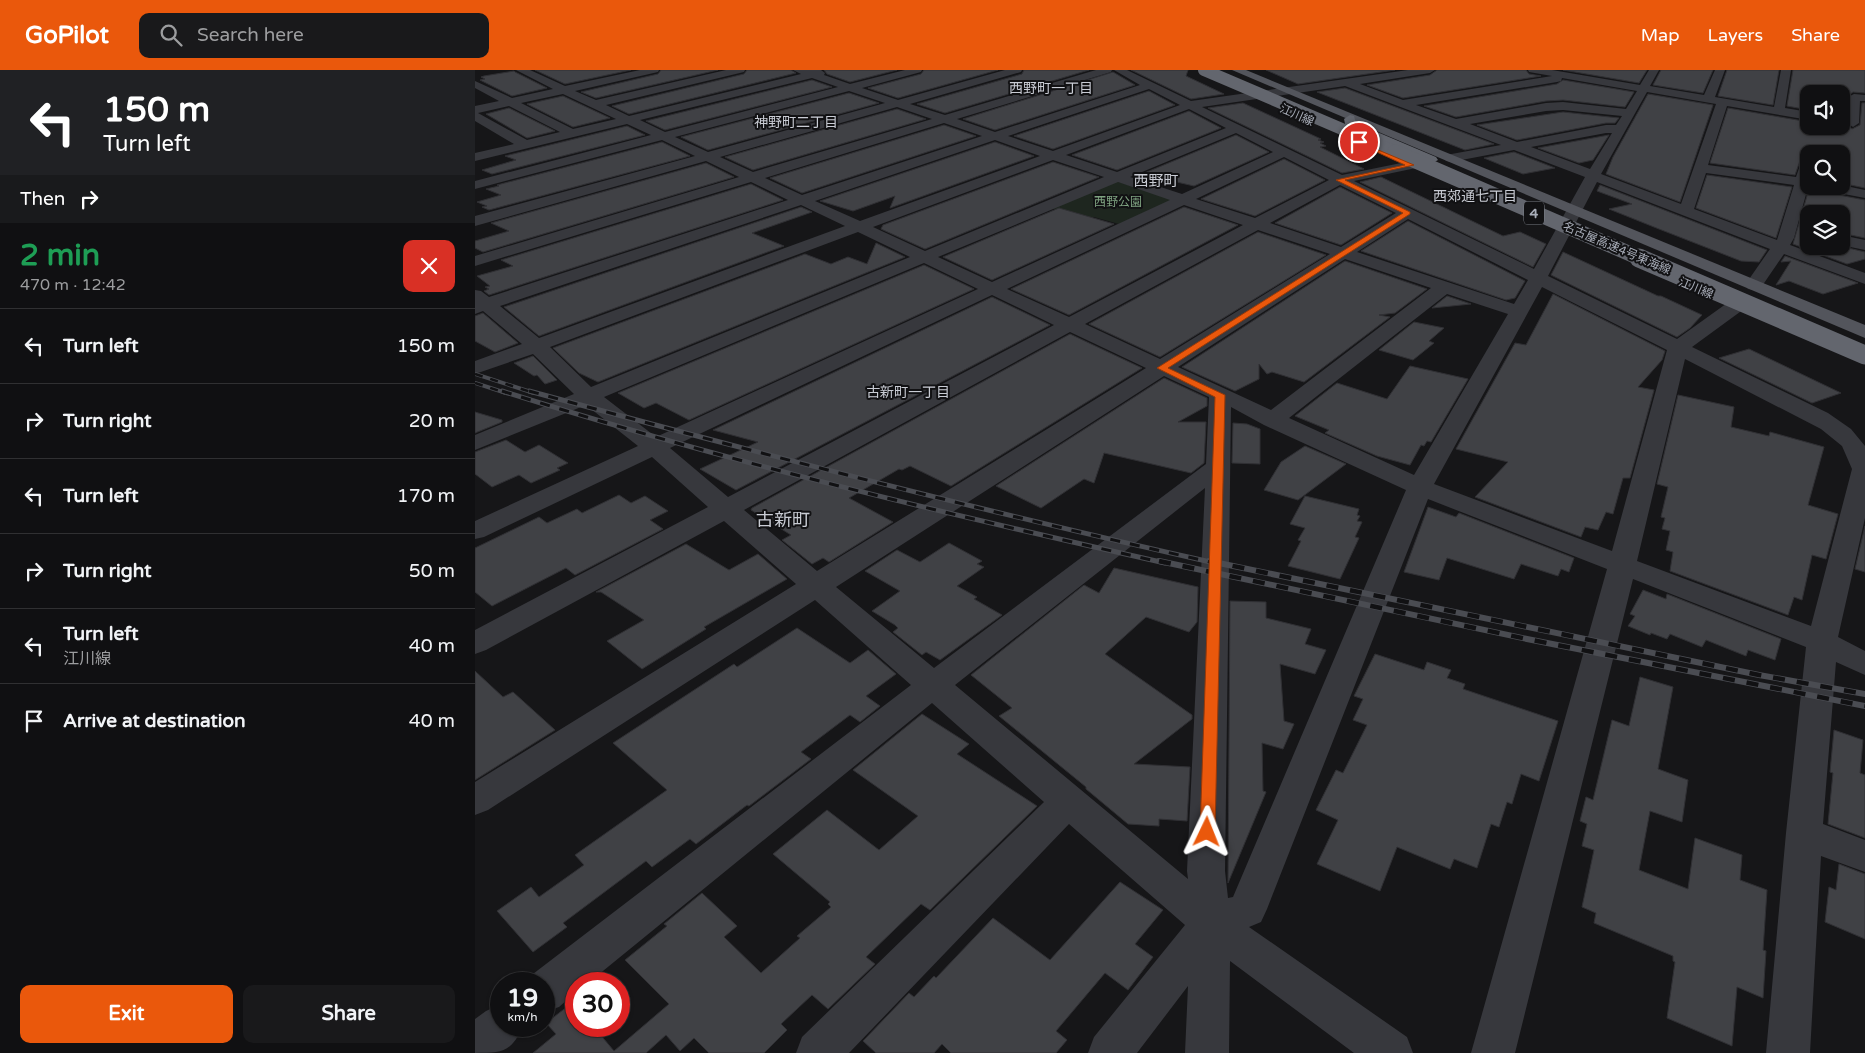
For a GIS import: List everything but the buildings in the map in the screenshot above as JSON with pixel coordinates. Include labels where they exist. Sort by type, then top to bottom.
[{"type":"highway","name":"名古屋高速4号東海線","points":[[1204,70],[1865,355]]},
{"type":"highway","points":[[1218,70],[1326,116],[1343,127],[1477,184],[1512,202],[1527,215]]},
{"type":"highway","name":"名古屋高速4号東海線","points":[[1229,70],[1349,119],[1865,339]]},
{"type":"highway","points":[[1349,119],[1350,125],[1865,345]]},
{"type":"main road","name":"江川線","points":[[1198,70],[1564,231],[1745,295],[1865,332]]},
{"type":"main road","name":"江川線","points":[[1237,70],[1575,211],[1745,295],[1865,361]]},
{"type":"street","points":[[475,110],[512,102],[544,78],[654,70]]},
{"type":"street","points":[[595,104],[740,70]]},
{"type":"street","points":[[475,157],[629,120],[805,72],[831,70]]},
{"type":"street","points":[[475,185],[917,70]]},
{"type":"street","points":[[475,222],[1017,70]]},
{"type":"street","points":[[475,261],[1107,70]]},
{"type":"street","points":[[1119,70],[1820,418],[1845,434],[1856,447],[1864,469],[1822,642],[1804,832],[1788,1053]]},
{"type":"street","points":[[475,368],[1190,105],[1430,70]]},
{"type":"street","points":[[1533,70],[1572,73],[1643,90],[1800,114]]},
{"type":"street","points":[[1110,1053],[1211,923],[1247,909],[1420,487],[1564,231],[1593,175],[1654,70]]},
{"type":"street","points":[[1708,100],[1720,70]]},
{"type":"street","points":[[1779,111],[1785,70]]},
{"type":"street","points":[[805,72],[1185,198],[1519,312]]},
{"type":"street","points":[[1322,73],[1865,278]]},
{"type":"street","points":[[1403,103],[1572,73]]},
{"type":"street","points":[[544,78],[752,178],[1420,487],[1822,642],[1865,664]]},
{"type":"street","points":[[475,84],[573,134]]},
{"type":"street","points":[[479,303],[801,200],[1150,85]]},
{"type":"street","points":[[1853,122],[1853,97],[1865,98]]},
{"type":"street","points":[[1686,211],[1722,102]]},
{"type":"street","points":[[1455,123],[1563,106],[1625,121]]},
{"type":"street","points":[[475,116],[525,145]]},
{"type":"street","points":[[1451,158],[1607,129],[1625,121]]},
{"type":"street","points":[[475,443],[1236,128]]},
{"type":"street","points":[[475,531],[1284,152]]},
{"type":"street","points":[[475,643],[1339,180],[1411,165]]},
{"type":"street","points":[[1701,168],[1800,182]]},
{"type":"street","points":[[1850,191],[1865,194]]},
{"type":"street","points":[[1493,1053],[1622,566],[1677,348],[1745,295],[1786,238],[1795,230],[1802,195]]},
{"type":"street","points":[[475,800],[1407,213]]},
{"type":"street","points":[[1850,242],[1865,245]]},
{"type":"street","points":[[1272,420],[1444,286]]},
{"type":"street","points":[[479,303],[536,345],[588,396],[654,447],[1211,923],[1391,1053]]},
{"type":"street","points":[[1207,1053],[1211,923],[1206,871],[1220,395]]},
{"type":"street","points":[[555,983],[933,686],[1218,466]]},
{"type":"street","points":[[818,1053],[1068,801]]},
{"type":"street","points":[[1804,832],[1865,856]]},
{"type":"street","points":[[475,1047],[490,1035]]},
{"type":"green space","name":"西野公園","points":[[1115,181],[1170,198],[1170,201],[1119,224],[1094,217],[1090,219],[1050,208]]},
{"type":"railway","points":[[475,374],[534,393]]},
{"type":"railway","points":[[475,383],[506,393]]},
{"type":"railway","points":[[502,391],[749,463],[998,525],[1165,563]]},
{"type":"railway","points":[[529,391],[871,481],[1215,563]]},
{"type":"railway","points":[[1159,561],[1527,639],[1865,706]]},
{"type":"railway","points":[[1209,561],[1759,675],[1865,694]]},
{"type":"district","name":"西野町一丁目","points":[[1051,88]]},
{"type":"district","name":"神野町二丁目","points":[[796,122]]},
{"type":"district","name":"西野町","points":[[1156,181]]},
{"type":"district","name":"西郊通七丁目","points":[[1475,196]]},
{"type":"district","name":"古新町一丁目","points":[[908,392]]},
{"type":"district","name":"古新町","points":[[783,520]]},
{"type":"route","points":[[1207,832],[1220,395],[1161,368],[1407,213],[1339,180],[1411,165],[1359,142]]}]
